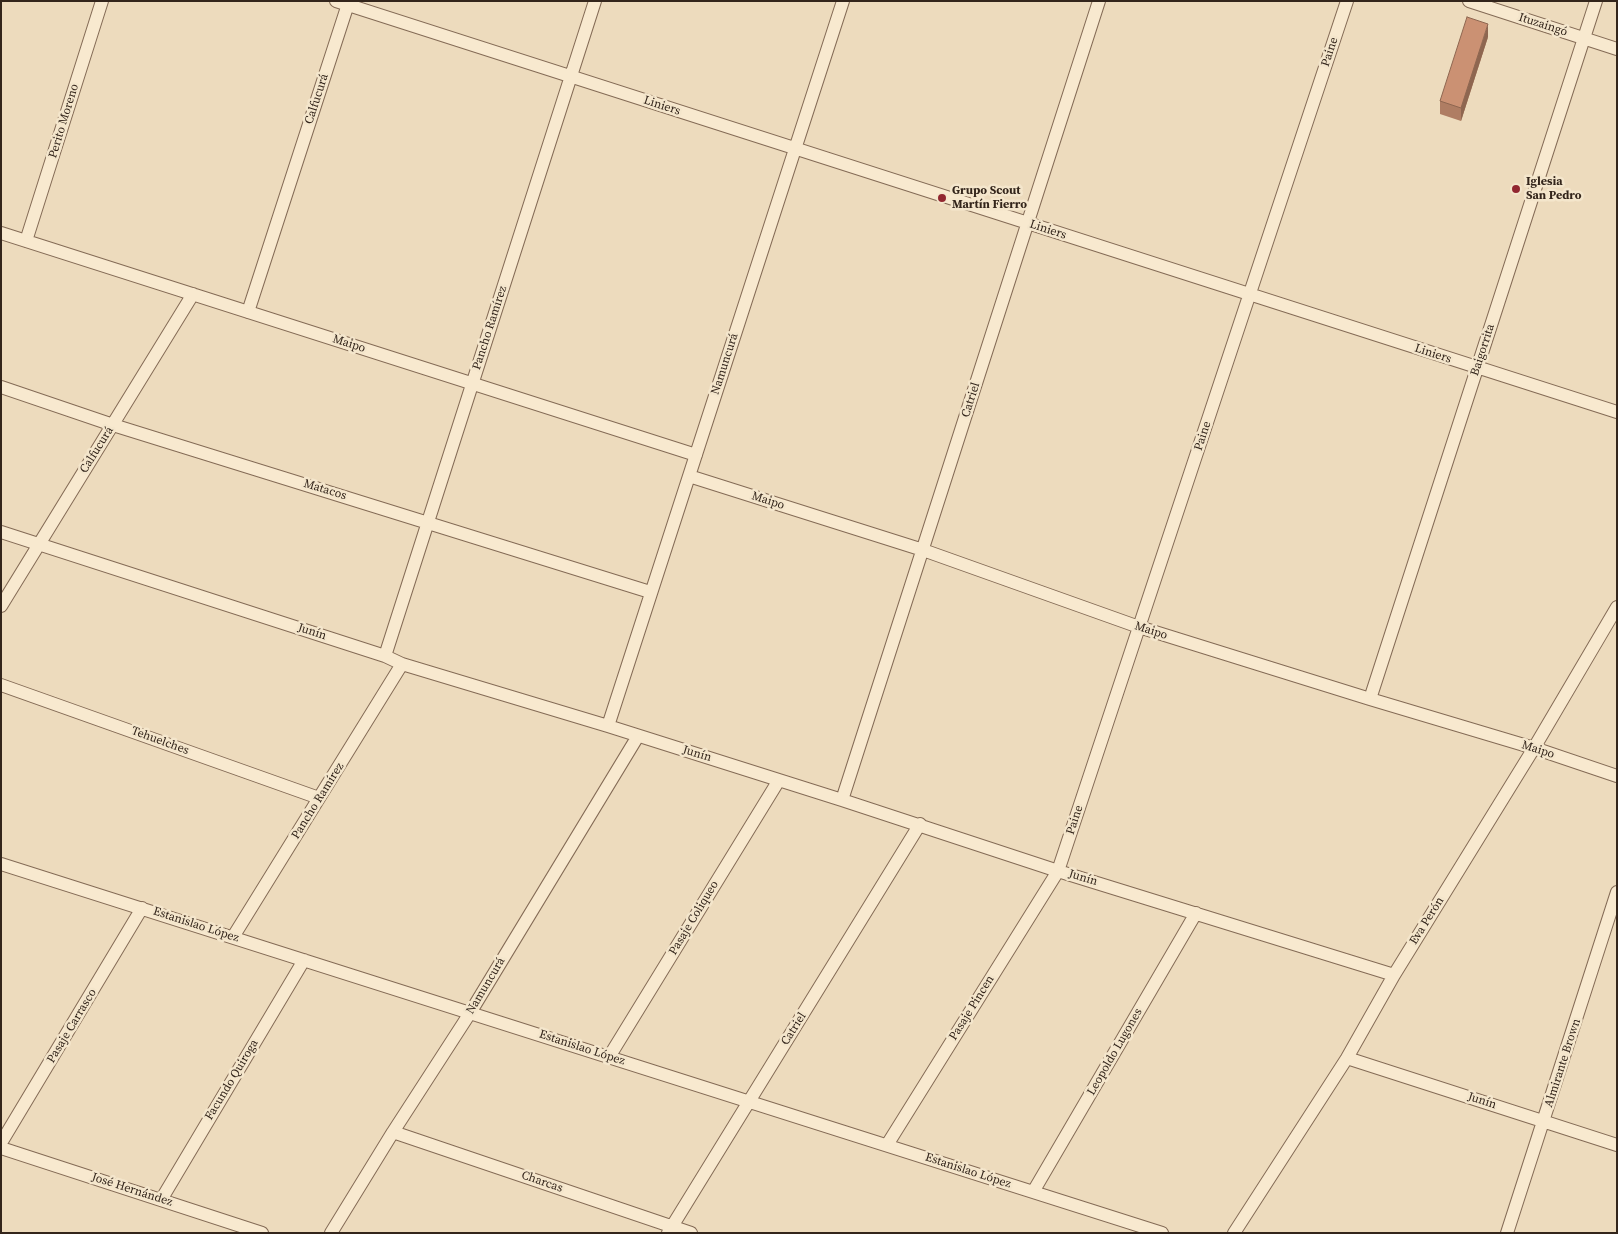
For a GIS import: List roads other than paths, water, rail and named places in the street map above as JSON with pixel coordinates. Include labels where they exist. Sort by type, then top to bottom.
[{"type":"street","name":"Perito Moreno","points":[[26,242],[102,1]]},
{"type":"street","name":"Pancho Ramírez","points":[[385,656],[594,1]]},
{"type":"street","name":"Namuncurá","points":[[608,726],[843,1]]},
{"type":"street","name":"Catriel","points":[[842,800],[1099,1]]},
{"type":"street","name":"Paine","points":[[1058,871],[1347,1]]},
{"type":"street","name":"Ituzaingó","points":[[1470,1],[1617,48]]},
{"type":"street","name":"Baigorrita","points":[[1370,699],[1596,1]]},
{"type":"street","name":"Liniers","points":[[344,3],[1617,412]]},
{"type":"street","name":"Calfucurá","points":[[248,312],[344,3]]},
{"type":"street","name":"Maipo","points":[[1,233],[696,455]]},
{"type":"street","name":"Calfucurá","points":[[1,606],[194,294]]},
{"type":"street","name":"Matacos","points":[[1,387],[113,425],[650,592]]},
{"type":"street","name":"Maipo","points":[[689,476],[923,550],[1139,627],[1534,748],[1617,776]]},
{"type":"street","name":"Junín","points":[[1,532],[385,656],[402,664],[608,726],[920,824],[1058,871],[1394,975]]},
{"type":"street","name":"Eva Perón","points":[[1234,1233],[1347,1058],[1394,975],[1534,748],[1617,607]]},
{"type":"street","name":"Pancho Ramírez","points":[[234,937],[402,664]]},
{"type":"street","name":"Tehuelches","points":[[1,685],[319,798]]},
{"type":"street","name":"Namuncurá","points":[[331,1233],[393,1132],[470,1013],[638,736]]},
{"type":"street","name":"Pasaje Coliqueo","points":[[609,1057],[779,780]]},
{"type":"street","name":"Catriel","points":[[670,1229],[920,824]]},
{"type":"street","name":"Estanislao López","points":[[1,864],[1162,1233]]},
{"type":"street","name":"Pasaje Pincen","points":[[887,1145],[1058,871]]},
{"type":"street","name":"Almirante Brown","points":[[1508,1233],[1617,892]]},
{"type":"street","name":"Pasaje Carrasco","points":[[1,1143],[142,908]]},
{"type":"street","name":"Leopoldo Lugones","points":[[1033,1192],[1196,913]]},
{"type":"street","name":"Facundo Quiroga","points":[[161,1200],[304,960]]},
{"type":"street","name":"Junín","points":[[1347,1058],[1617,1145]]},
{"type":"street","name":"Charcas","points":[[393,1132],[670,1229],[691,1233]]},
{"type":"street","name":"José Hernández","points":[[1,1148],[262,1233]]},
{"type":"place","name":"Iglesia San Pedro","points":[[1516,189]]},
{"type":"place","name":"Grupo Scout Martín Fierro","points":[[942,198]]}]
